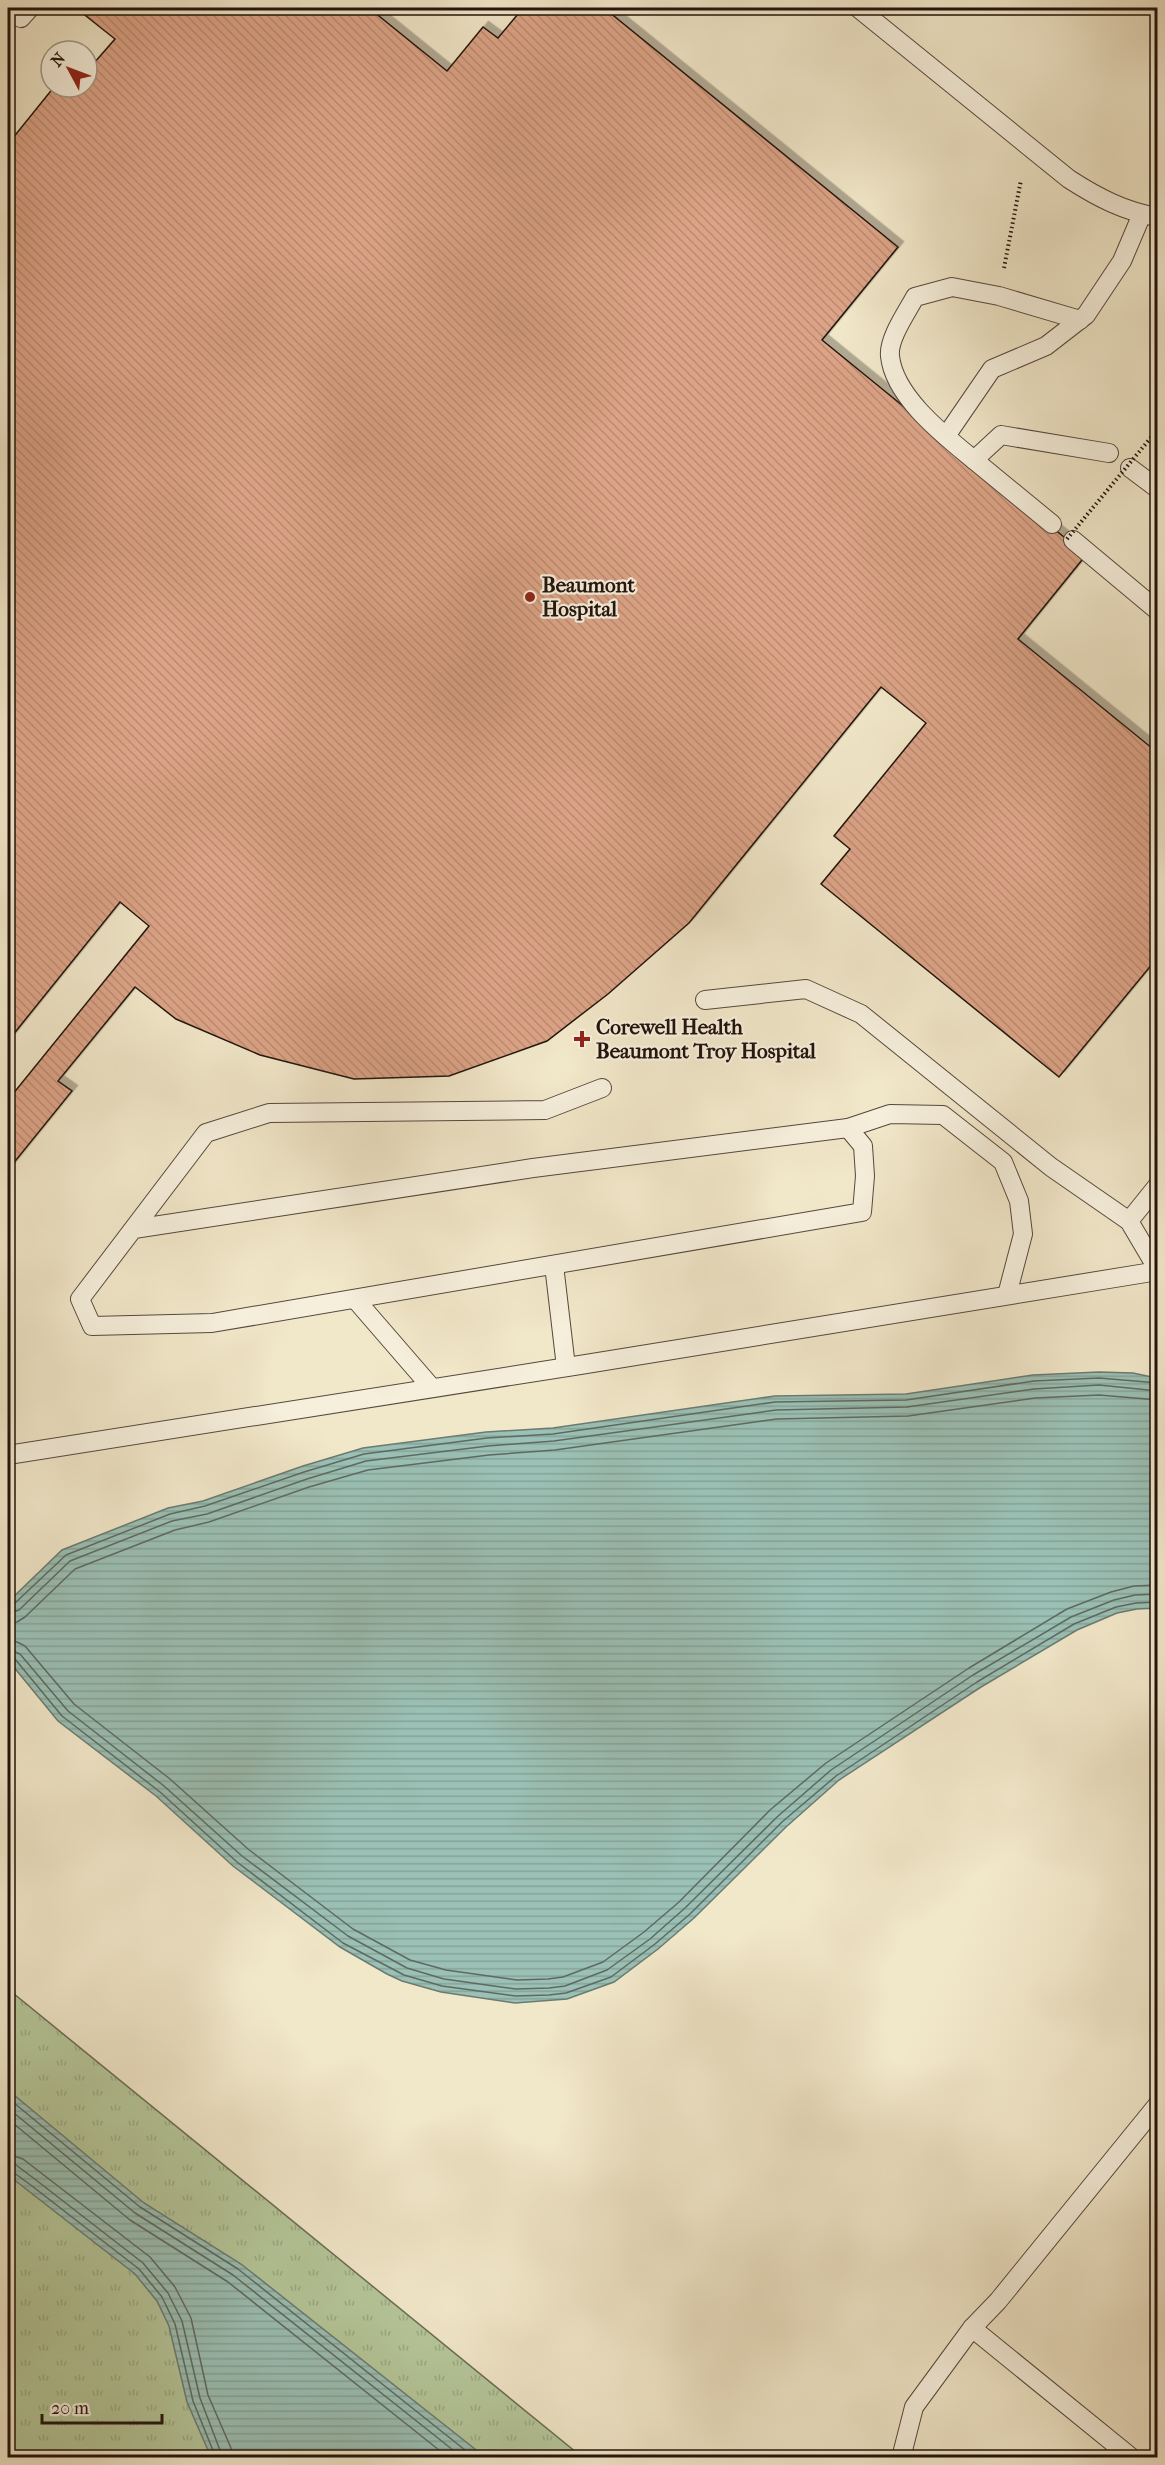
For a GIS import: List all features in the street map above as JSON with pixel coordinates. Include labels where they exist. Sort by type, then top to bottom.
[{"type":"lane","points":[[8,13],[21,18],[30,8]]},
{"type":"lane","points":[[858,8],[1069,180],[1106,201],[1150,216],[1086,315],[1046,346],[992,369],[946,436]]},
{"type":"lane","points":[[1052,524],[974,460],[920,411],[897,380],[889,355],[896,330],[915,297],[952,287],[999,296],[1080,320]]},
{"type":"lane","points":[[974,460],[1001,435],[1109,453]]},
{"type":"lane","points":[[1130,468],[1158,489]]},
{"type":"lane","points":[[1070,540],[1158,611]]},
{"type":"lane","points":[[8,1455],[567,1368],[1158,1271],[1128,1221],[1051,1167],[861,1014],[806,989],[705,1000]]},
{"type":"lane","points":[[602,1088],[545,1110],[269,1113],[206,1133],[80,1299],[92,1326],[212,1323],[862,1212],[865,1176],[863,1146],[848,1128]]},
{"type":"lane","points":[[134,1229],[532,1168],[848,1128],[890,1114],[943,1115],[1003,1162],[1019,1201],[1023,1234],[1007,1295]]},
{"type":"lane","points":[[1128,1221],[1158,1185]]},
{"type":"lane","points":[[554,1264],[567,1368]]},
{"type":"lane","points":[[356,1299],[432,1388]]},
{"type":"lane","points":[[901,2457],[914,2407],[972,2328],[998,2301],[1158,2104]]},
{"type":"lane","points":[[972,2328],[1132,2457]]},
{"type":"path","points":[[999,296],[1021,180]]},
{"type":"path","points":[[1070,540],[1158,429]]},
{"type":"green space","points":[[8,1989],[582,2457],[8,2457]]},
{"type":"water","points":[[1133,1373],[1157,1378],[1157,1608],[1117,1613],[1077,1630],[981,1687],[839,1780],[786,1827],[694,1918],[658,1949],[614,1982],[567,1999],[515,2003],[441,1992],[402,1981],[340,1947],[233,1866],[156,1796],[58,1721],[8,1660],[8,1602],[62,1550],[168,1508],[203,1501],[363,1448],[486,1432],[553,1428],[775,1396],[906,1394],[1033,1375]]},
{"type":"water","points":[[8,2090],[144,2203],[241,2264],[485,2457],[211,2457],[187,2402],[169,2326],[157,2301],[135,2274],[8,2175]]},
{"type":"building","name":"Beaumont Hospital","points":[[76,8],[369,8],[447,71],[483,27],[498,38],[523,8],[604,8],[898,247],[822,340],[1086,555],[1018,639],[1158,753],[1158,957],[1059,1077],[821,884],[850,849],[834,836],[926,723],[881,687],[689,923],[608,994],[547,1041],[449,1076],[354,1079],[260,1055],[176,1019],[135,987],[58,1081],[72,1091],[8,1170],[8,1100],[149,926],[120,902],[8,1041],[8,144],[44,99],[99,99],[99,57],[115,39]]},
{"type":"place","name":"Beaumont Hospital","points":[[530,597]]},
{"type":"place","name":"Corewell Health Beaumont Troy Hospital","points":[[582,1039]]}]
